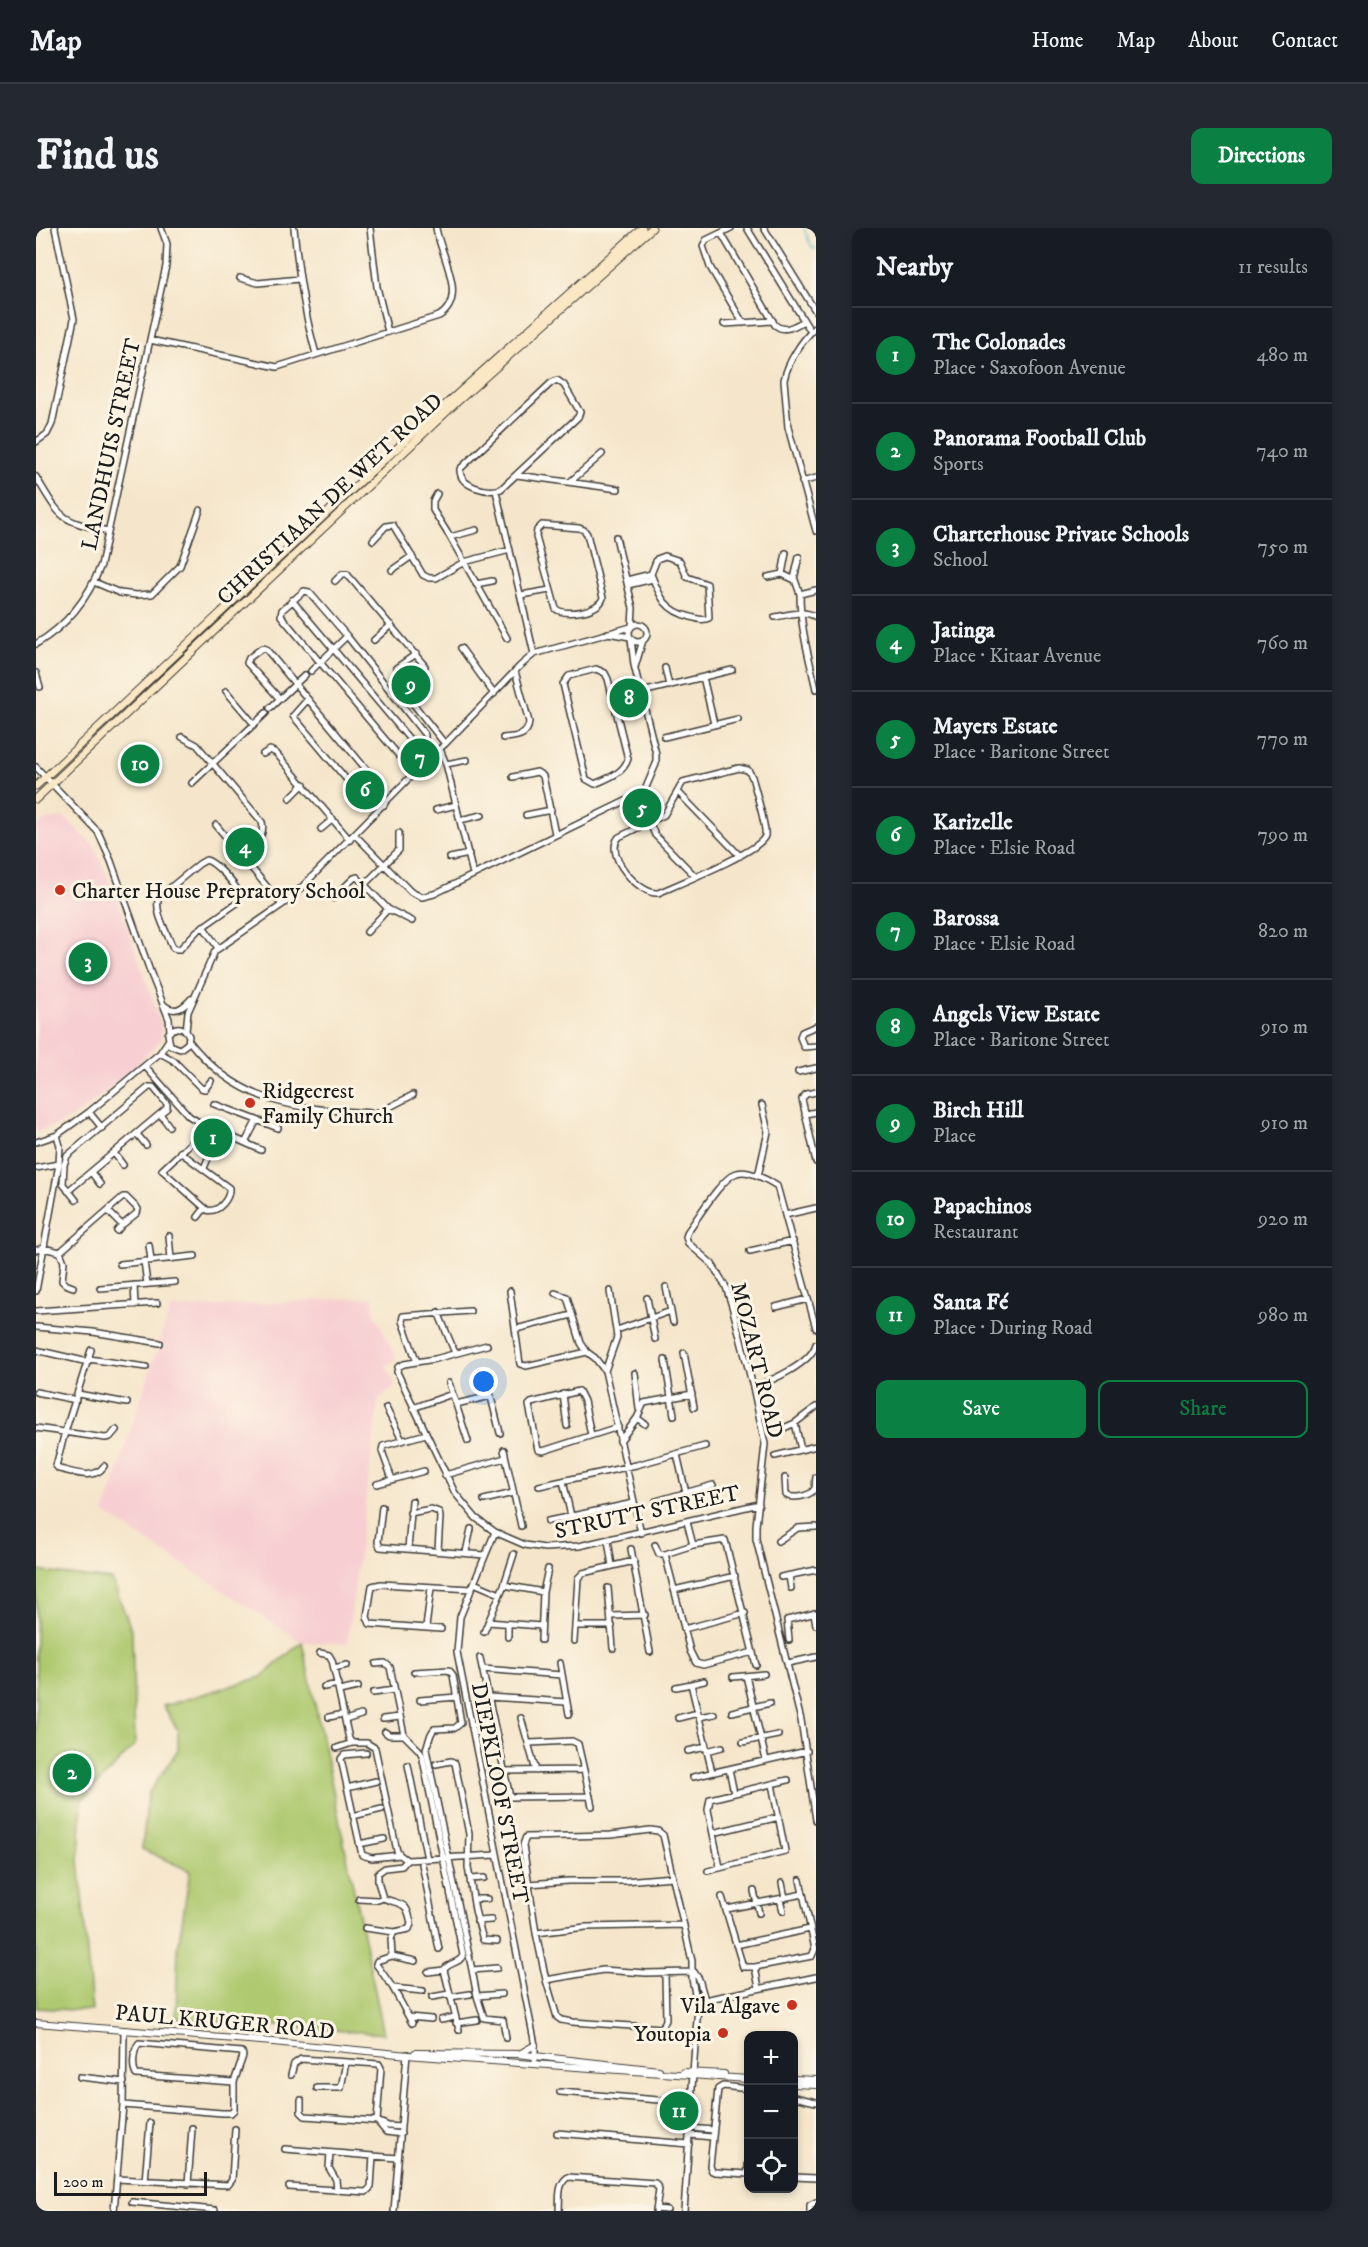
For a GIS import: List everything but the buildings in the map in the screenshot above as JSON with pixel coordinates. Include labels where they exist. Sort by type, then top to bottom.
[{"type":"main road","name":"CHRISTIAAN DE WET ROAD","points":[[36,786],[375,468],[642,228]]},
{"type":"main road","name":"CHRISTIAAN DE WET ROAD","points":[[36,799],[457,402],[652,228]]},
{"type":"street","points":[[36,442],[47,434],[52,424],[73,324],[70,297],[55,228]]},
{"type":"street","name":"LANDHUIS STREET","points":[[36,644],[71,617],[94,582],[108,531],[168,255],[166,240],[161,228]]},
{"type":"street","points":[[294,228],[306,322],[316,354]]},
{"type":"street","points":[[370,228],[377,287],[387,332]]},
{"type":"street","points":[[150,340],[277,367],[439,316],[448,309],[453,291],[436,228]]},
{"type":"street","points":[[731,228],[706,240],[703,246],[710,267],[743,323]]},
{"type":"street","points":[[747,228],[811,332]]},
{"type":"street","points":[[764,228],[816,312]]},
{"type":"street","points":[[721,233],[778,327],[783,329],[804,321]]},
{"type":"street","points":[[240,278],[258,283],[299,279]]},
{"type":"street","points":[[724,324],[773,321]]},
{"type":"street","points":[[816,327],[798,350],[784,380],[788,427],[816,531]]},
{"type":"street","points":[[557,380],[562,383],[580,414],[518,475],[496,491],[477,488],[466,483],[460,476],[460,470],[551,383],[557,380]]},
{"type":"street","points":[[570,482],[602,454]]},
{"type":"street","points":[[518,475],[618,489]]},
{"type":"street","points":[[36,477],[54,507],[66,519],[73,523],[108,531]]},
{"type":"street","points":[[802,482],[816,478]]},
{"type":"street","points":[[496,491],[534,654]]},
{"type":"street","points":[[436,494],[433,510],[507,638]]},
{"type":"street","points":[[94,582],[120,593],[152,594],[180,566],[200,510]]},
{"type":"street","points":[[373,540],[386,526],[393,525],[422,572],[426,577],[433,579],[464,562],[510,550]]},
{"type":"street","points":[[542,525],[584,530],[587,534],[603,598],[601,604],[565,614],[560,612],[553,603],[550,590],[536,537],[537,530],[542,525]]},
{"type":"street","points":[[450,537],[476,530]]},
{"type":"street","points":[[263,754],[267,751],[274,751],[333,819],[411,892],[422,897],[434,894],[635,797],[647,788],[656,764],[656,754],[635,668],[629,634],[633,608],[616,537]]},
{"type":"street","points":[[782,574],[786,553]]},
{"type":"street","points":[[392,570],[412,556]]},
{"type":"street","points":[[660,557],[680,561],[687,577],[707,584],[709,618],[700,620],[671,610],[665,605],[652,577],[654,563],[660,557]]},
{"type":"street","points":[[799,557],[794,579],[800,594],[801,613],[816,685]]},
{"type":"street","points":[[335,581],[342,574],[347,574],[425,666],[402,690],[442,747],[473,874]]},
{"type":"street","points":[[768,577],[782,574],[794,579]]},
{"type":"street","points":[[628,583],[652,577]]},
{"type":"street","points":[[476,584],[492,581]]},
{"type":"street","points":[[521,595],[550,590]]},
{"type":"street","points":[[800,594],[816,590]]},
{"type":"street","points":[[304,591],[309,592],[347,636],[425,735],[425,741],[408,759],[400,757],[281,616],[282,610],[304,591]]},
{"type":"street","points":[[292,600],[427,760]]},
{"type":"street","points":[[633,608],[647,632],[635,668]]},
{"type":"street","points":[[775,617],[801,613],[816,617]]},
{"type":"street","points":[[170,1031],[179,1027],[188,1012],[211,956],[218,948],[282,905],[442,747],[515,670],[534,654],[637,624],[643,625]]},
{"type":"street","points":[[374,640],[391,625]]},
{"type":"street","points":[[608,633],[638,641],[643,640]]},
{"type":"street","points":[[311,670],[347,636]]},
{"type":"street","points":[[279,698],[248,664],[249,658],[262,648],[308,699],[370,774],[364,784],[355,788],[352,786],[294,718],[295,712],[308,699]]},
{"type":"street","points":[[461,648],[494,694]]},
{"type":"street","points":[[396,668],[416,654]]},
{"type":"street","points":[[665,668],[669,686]]},
{"type":"street","points":[[503,738],[516,737],[529,728],[515,670]]},
{"type":"street","points":[[601,670],[608,679],[613,699],[628,759],[618,773],[596,784],[586,779],[563,684],[565,679],[574,674],[601,670]]},
{"type":"street","points":[[613,699],[732,670]]},
{"type":"street","points":[[36,673],[40,687]]},
{"type":"street","points":[[192,783],[305,675]]},
{"type":"street","points":[[703,677],[714,724]]},
{"type":"street","points":[[226,691],[254,724]]},
{"type":"street","points":[[664,736],[738,719]]},
{"type":"street","points":[[182,737],[194,742],[262,822],[264,831],[262,835],[241,855]]},
{"type":"street","points":[[446,764],[467,760]]},
{"type":"street","points":[[36,767],[98,832],[111,861],[169,1019],[170,1031],[168,1041],[161,1052],[145,1066],[57,1135],[36,1142]]},
{"type":"street","points":[[739,768],[750,772],[765,834],[760,843],[740,856],[658,893],[651,893],[645,891],[619,865],[614,850],[619,837],[647,821],[666,814],[682,784],[686,781],[739,768]]},
{"type":"street","points":[[513,777],[535,772],[543,776],[555,834]]},
{"type":"street","points":[[290,798],[304,784]]},
{"type":"street","points":[[364,784],[384,805]]},
{"type":"street","points":[[678,792],[740,856]]},
{"type":"street","points":[[635,797],[655,835],[695,876]]},
{"type":"street","points":[[435,810],[456,805]]},
{"type":"street","points":[[526,815],[551,810]]},
{"type":"street","points":[[460,820],[482,816]]},
{"type":"street","points":[[321,830],[333,819]]},
{"type":"street","points":[[216,825],[282,905]]},
{"type":"street","points":[[365,884],[399,850],[399,833]]},
{"type":"street","points":[[450,858],[469,854]]},
{"type":"street","points":[[210,861],[239,892],[239,900],[203,926],[180,950],[173,948],[157,905],[159,897],[199,864],[210,861]]},
{"type":"street","points":[[333,898],[357,877],[388,909],[412,921]]},
{"type":"street","points":[[367,932],[388,909]]},
{"type":"street","points":[[203,926],[218,948]]},
{"type":"street","points":[[162,1002],[166,1007],[177,1010],[185,1006],[194,996]]},
{"type":"street","points":[[188,1012],[186,1031],[189,1041],[198,1052],[249,1092],[299,1108],[373,1113],[380,1112],[413,1095]]},
{"type":"street","points":[[169,1019],[186,1031]]},
{"type":"street","points":[[816,1026],[802,1032],[800,1037],[804,1047],[816,1046]]},
{"type":"street","points":[[168,1041],[174,1048]]},
{"type":"street","points":[[184,1047],[189,1041]]},
{"type":"street","points":[[161,1052],[184,1047],[198,1052]]},
{"type":"street","points":[[161,1052],[173,1060],[201,1088],[205,1089],[211,1081]]},
{"type":"street","points":[[145,1066],[189,1116],[261,1150]]},
{"type":"street","points":[[798,1072],[816,1068]]},
{"type":"street","points":[[68,1191],[167,1108],[167,1104],[152,1086],[67,1156],[62,1179],[64,1187],[76,1200]]},
{"type":"street","points":[[815,1158],[813,1136],[805,1114],[803,1096],[816,1092]]},
{"type":"street","points":[[214,1104],[278,1128]]},
{"type":"street","points":[[762,1105],[768,1131],[758,1176],[777,1186],[794,1241],[816,1328]]},
{"type":"street","points":[[89,1112],[102,1128]]},
{"type":"street","points":[[805,1114],[816,1112]]},
{"type":"street","points":[[160,1115],[169,1126]]},
{"type":"street","points":[[246,1141],[257,1120]]},
{"type":"street","points":[[204,1168],[220,1130]]},
{"type":"street","points":[[137,1134],[146,1145]]},
{"type":"street","points":[[36,1292],[39,1249],[59,1164],[60,1146],[57,1135]]},
{"type":"street","points":[[180,1152],[229,1188],[230,1191],[218,1209],[213,1211],[205,1208],[162,1170],[180,1152],[194,1140]]},
{"type":"street","points":[[114,1153],[123,1165]]},
{"type":"street","points":[[36,1168],[59,1164]]},
{"type":"street","points":[[91,1172],[100,1184]]},
{"type":"street","name":"MOZART ROAD","points":[[758,1176],[741,1172],[729,1178],[688,1231],[686,1239],[712,1264],[726,1287],[753,1387],[765,1444],[756,1539],[788,1663],[807,1751],[816,1820]]},
{"type":"street","points":[[39,1249],[60,1252],[123,1197],[129,1199],[138,1209],[117,1231]]},
{"type":"street","points":[[198,1217],[205,1208]]},
{"type":"street","points":[[785,1215],[816,1208]]},
{"type":"street","points":[[108,1211],[122,1225]]},
{"type":"street","points":[[169,1236],[171,1258]]},
{"type":"street","points":[[750,1251],[794,1241]]},
{"type":"street","points":[[147,1284],[149,1245]]},
{"type":"street","points":[[60,1252],[64,1262],[62,1281],[73,1287]]},
{"type":"street","points":[[120,1264],[195,1256]]},
{"type":"street","points":[[100,1288],[175,1282]]},
{"type":"street","points":[[134,1285],[135,1305]]},
{"type":"street","points":[[666,1287],[673,1322]]},
{"type":"street","points":[[510,1291],[520,1364],[523,1366],[587,1352]]},
{"type":"street","points":[[605,1371],[615,1347],[616,1330],[609,1291]]},
{"type":"street","points":[[555,1293],[567,1297],[581,1343],[605,1371],[641,1533]]},
{"type":"street","points":[[647,1298],[655,1339]]},
{"type":"street","points":[[776,1307],[808,1299]]},
{"type":"street","points":[[36,1311],[157,1303]]},
{"type":"street","points":[[470,1311],[408,1314],[402,1317],[417,1362],[487,1345]]},
{"type":"street","points":[[616,1330],[671,1311]]},
{"type":"street","points":[[438,1312],[455,1353]]},
{"type":"street","points":[[516,1329],[572,1315]]},
{"type":"street","points":[[36,1327],[93,1332],[160,1342]]},
{"type":"street","points":[[753,1387],[772,1381],[792,1368],[806,1358],[816,1344]]},
{"type":"street","points":[[36,1350],[146,1367]]},
{"type":"street","points":[[91,1350],[65,1432],[57,1468],[92,1475],[104,1466]]},
{"type":"street","points":[[684,1353],[694,1407]]},
{"type":"street","points":[[665,1360],[674,1415]]},
{"type":"street","name":"STRUTT STREET","points":[[417,1362],[404,1364],[398,1368],[397,1374],[445,1475],[463,1504],[495,1532],[525,1545],[545,1548],[579,1546],[759,1504]]},
{"type":"street","points":[[635,1373],[639,1411]]},
{"type":"street","points":[[486,1377],[500,1433]]},
{"type":"street","points":[[449,1383],[468,1441]]},
{"type":"street","points":[[591,1435],[582,1394],[575,1391],[529,1405],[538,1450],[543,1451],[618,1427]]},
{"type":"street","points":[[36,1392],[127,1403]]},
{"type":"street","points":[[413,1408],[452,1394]]},
{"type":"street","points":[[563,1394],[567,1426]]},
{"type":"street","points":[[620,1441],[637,1418],[644,1403],[692,1394]]},
{"type":"street","points":[[456,1404],[491,1396]]},
{"type":"street","points":[[784,1428],[795,1423],[816,1407]]},
{"type":"street","points":[[386,1408],[402,1440]]},
{"type":"street","points":[[637,1418],[645,1424]]},
{"type":"street","points":[[795,1423],[801,1450]]},
{"type":"street","points":[[36,1428],[105,1438],[110,1437],[116,1430]]},
{"type":"street","points":[[392,1479],[383,1446],[426,1434]]},
{"type":"street","points":[[539,1486],[626,1467],[705,1446]]},
{"type":"street","points":[[775,1456],[816,1446]]},
{"type":"street","points":[[504,1450],[521,1526]]},
{"type":"street","points":[[677,1454],[686,1493]]},
{"type":"street","points":[[445,1475],[505,1458]]},
{"type":"street","points":[[377,1484],[424,1471]]},
{"type":"street","points":[[785,1478],[786,1496],[792,1497],[812,1492],[815,1488],[816,1477]]},
{"type":"street","points":[[563,1481],[571,1516]]},
{"type":"street","points":[[656,1501],[713,1485]]},
{"type":"street","points":[[484,1500],[513,1493]]},
{"type":"street","points":[[408,1549],[412,1501]]},
{"type":"street","points":[[548,1521],[634,1503]]},
{"type":"street","points":[[382,1507],[378,1542],[380,1546],[485,1555]]},
{"type":"street","points":[[411,1513],[431,1509],[439,1512],[441,1517],[438,1550]]},
{"type":"street","points":[[687,1522],[693,1545]]},
{"type":"street","points":[[778,1541],[798,1528],[816,1527]]},
{"type":"street","points":[[466,1552],[471,1529]]},
{"type":"street","name":"DIEPKLOOF STREET","points":[[495,1532],[460,1617],[457,1652],[535,2045],[535,2065]]},
{"type":"street","points":[[608,1540],[612,1566]]},
{"type":"street","points":[[655,1545],[659,1554],[664,1554],[693,1545],[725,1540],[756,1665]]},
{"type":"street","points":[[631,1549],[651,1652]]},
{"type":"street","points":[[484,1632],[514,1554]]},
{"type":"street","points":[[664,1554],[690,1651],[696,1663],[700,1666],[753,1652]]},
{"type":"street","points":[[574,1641],[578,1578],[583,1573],[634,1562]]},
{"type":"street","points":[[541,1640],[543,1592],[548,1569]]},
{"type":"street","points":[[781,1577],[816,1570]]},
{"type":"street","points":[[674,1590],[735,1576]]},
{"type":"street","points":[[789,1576],[791,1588]]},
{"type":"street","points":[[441,1629],[370,1623],[367,1617],[372,1586],[375,1584],[431,1588],[473,1586],[500,1594]]},
{"type":"street","points":[[504,1585],[543,1592]]},
{"type":"street","points":[[426,1627],[431,1588]]},
{"type":"street","points":[[608,1588],[613,1648]]},
{"type":"street","points":[[684,1629],[744,1613]]},
{"type":"street","points":[[789,1641],[787,1620],[815,1613],[816,1625]]},
{"type":"street","points":[[611,1616],[645,1615]]},
{"type":"street","points":[[488,1622],[541,1626]]},
{"type":"street","points":[[508,1624],[508,1637]]},
{"type":"street","points":[[575,1626],[612,1626]]},
{"type":"street","points":[[320,1653],[331,1657],[347,1734],[352,1743]]},
{"type":"street","points":[[788,1663],[816,1657]]},
{"type":"street","points":[[480,1658],[510,1797],[590,1796]]},
{"type":"street","points":[[376,1664],[385,1663],[390,1666],[404,1735],[422,1755],[484,2018],[503,2020],[506,2038]]},
{"type":"street","points":[[560,1663],[569,1714]]},
{"type":"street","points":[[334,1668],[347,1665]]},
{"type":"street","points":[[482,1669],[562,1675]]},
{"type":"street","points":[[414,1672],[449,1670],[453,1676],[461,1723],[455,1728],[434,1730],[426,1749],[463,1955],[444,1970],[428,1972]]},
{"type":"street","points":[[733,1677],[764,1674]]},
{"type":"street","points":[[746,1676],[766,1760]]},
{"type":"street","points":[[676,1687],[704,1681]]},
{"type":"street","points":[[324,1687],[338,1684]]},
{"type":"street","points":[[691,1684],[712,1773]]},
{"type":"street","points":[[339,1691],[358,1687]]},
{"type":"street","points":[[373,1693],[394,1690]]},
{"type":"street","points":[[420,1700],[457,1697]]},
{"type":"street","points":[[488,1697],[566,1702]]},
{"type":"street","points":[[732,1712],[770,1703]]},
{"type":"street","points":[[678,1718],[714,1714]]},
{"type":"street","points":[[329,1717],[361,1716]]},
{"type":"street","points":[[383,1719],[400,1717]]},
{"type":"street","points":[[521,1718],[530,1743],[536,1771]]},
{"type":"street","points":[[471,1725],[493,1721]]},
{"type":"street","points":[[385,1732],[389,1735],[404,1735]]},
{"type":"street","points":[[743,1742],[778,1735]]},
{"type":"street","points":[[530,1743],[576,1742],[578,1744],[592,1806]]},
{"type":"street","points":[[338,1748],[352,1743],[367,1743],[375,1748],[400,1855]]},
{"type":"street","points":[[688,1751],[722,1747]]},
{"type":"street","points":[[693,1777],[807,1751]]},
{"type":"street","points":[[366,1753],[342,1757],[359,1844],[366,1858],[400,1855],[407,1860],[496,1855]]},
{"type":"street","points":[[436,1764],[451,1761],[455,1763],[469,1834],[470,1879],[477,1921],[483,1940],[497,1941]]},
{"type":"street","points":[[408,1765],[438,1950]]},
{"type":"street","points":[[729,1769],[734,1793]]},
{"type":"street","points":[[504,1772],[584,1770]]},
{"type":"street","points":[[720,1867],[708,1802],[712,1797],[788,1780]]},
{"type":"street","points":[[347,1788],[376,1781]]},
{"type":"street","points":[[708,1870],[785,1851],[772,1784]]},
{"type":"street","points":[[353,1816],[382,1809]]},
{"type":"street","points":[[713,1833],[779,1817]]},
{"type":"street","points":[[665,1973],[666,2020],[664,2026],[660,2028],[561,2020],[555,2011],[546,1980],[536,1933],[523,1845],[526,1837],[533,1835],[611,1835],[658,1831],[663,1835],[684,1925],[698,2008],[684,2211]]},
{"type":"street","points":[[359,1844],[384,1839]]},
{"type":"street","points":[[383,1898],[378,1882],[381,1869],[402,1866],[407,1860]]},
{"type":"street","points":[[529,1884],[674,1877]]},
{"type":"street","points":[[470,1879],[484,1878]]},
{"type":"street","points":[[722,1897],[741,1964],[746,1968],[812,1956],[814,1949],[800,1880]]},
{"type":"street","points":[[782,1883],[783,1911]]},
{"type":"street","points":[[754,1891],[759,1913]]},
{"type":"street","points":[[727,1909],[803,1894]]},
{"type":"street","points":[[359,1899],[383,1898],[400,1902],[407,1908],[411,1926],[407,1930],[394,1932],[365,1928]]},
{"type":"street","points":[[473,1899],[487,1899]]},
{"type":"street","points":[[477,1921],[491,1920]]},
{"type":"street","points":[[536,1933],[586,1926],[684,1925]]},
{"type":"street","points":[[736,1944],[810,1929]]},
{"type":"street","points":[[393,1956],[391,1939],[394,1932]]},
{"type":"street","points":[[412,2023],[393,1988],[376,1964],[377,1961],[393,1956],[415,1961]]},
{"type":"street","points":[[755,1967],[759,1988]]},
{"type":"street","points":[[472,1970],[497,1968]]},
{"type":"street","points":[[444,1970],[459,2030]]},
{"type":"street","points":[[546,1980],[603,1970],[693,1972],[699,1978],[705,2000]]},
{"type":"street","points":[[698,2008],[705,2000],[816,1977]]},
{"type":"street","points":[[393,1988],[423,1991]]},
{"type":"street","points":[[432,1997],[471,1994]]},
{"type":"street","points":[[477,1996],[502,1994]]},
{"type":"street","points":[[409,2017],[431,2019]]},
{"type":"street","points":[[441,2020],[477,2020]]},
{"type":"street","name":"PAUL KRUGER ROAD","points":[[36,2023],[535,2065],[744,2078]]},
{"type":"street","points":[[114,2211],[123,2105],[124,2030]]},
{"type":"street","points":[[123,2105],[231,2113],[234,2109],[234,2082],[243,2056],[241,2051],[141,2043],[136,2046],[134,2070],[136,2075],[234,2082]]},
{"type":"street","points":[[517,2054],[535,2045]]},
{"type":"street","name":"PAUL KRUGER ROAD","points":[[409,2054],[419,2052],[517,2054],[692,2075]]},
{"type":"street","points":[[394,2211],[409,2054]]},
{"type":"street","points":[[291,2075],[294,2064],[301,2059],[377,2063],[381,2067],[378,2121],[386,2132],[401,2134]]},
{"type":"street","points":[[317,2088],[341,2088],[346,2062]]},
{"type":"street","points":[[80,2077],[124,2082]]},
{"type":"street","points":[[798,2082],[816,2080]]},
{"type":"street","points":[[798,2083],[816,2085]]},
{"type":"street","points":[[744,2089],[723,2086],[718,2089],[710,2166],[712,2171],[744,2174]]},
{"type":"street","points":[[561,2092],[671,2101]]},
{"type":"street","points":[[798,2098],[816,2102]]},
{"type":"street","points":[[301,2100],[303,2115],[378,2121],[386,2125],[401,2127]]},
{"type":"street","points":[[145,2181],[150,2123]]},
{"type":"street","points":[[188,2184],[192,2128]]},
{"type":"street","points":[[117,2179],[224,2186],[231,2184],[235,2129]]},
{"type":"street","points":[[690,2132],[713,2130]]},
{"type":"street","points":[[690,2132],[712,2138]]},
{"type":"street","points":[[557,2133],[689,2144]]},
{"type":"street","points":[[285,2149],[398,2158]]},
{"type":"street","points":[[330,2153],[329,2169],[336,2180],[336,2190]]},
{"type":"street","points":[[289,2187],[369,2191],[373,2156]]},
{"type":"street","points":[[559,2211],[562,2181],[568,2177],[655,2183],[660,2189],[656,2210],[670,2211]]},
{"type":"street","points":[[798,2177],[816,2178]]},
{"type":"street","points":[[132,2202],[172,2208],[215,2210]]},
{"type":"street","points":[[810,2211],[810,2205],[816,2202]]},
{"type":"shaded area","points":[[64,817],[94,846],[117,897],[162,1026],[160,1041],[137,1065],[81,1112],[58,1125],[36,1132],[36,827],[43,821]]},
{"type":"shaded area","points":[[373,1297],[374,1312],[397,1360],[386,1365],[396,1386],[379,1398],[347,1644],[302,1642],[104,1513],[170,1309]]},
{"type":"green space","points":[[36,1571],[112,1580],[132,1631],[135,1745],[82,1800],[79,1859],[92,2011],[36,2008]]},
{"type":"green space","points":[[302,1642],[384,2034],[176,2018],[178,1948],[190,1871],[142,1849],[148,1794],[178,1750],[178,1730],[163,1706],[261,1677]]},
{"type":"waterway","points":[[804,228],[811,246],[816,249]]},
{"type":"place","name":"Birch Hill","points":[[411,685]]},
{"type":"place","name":"Angels View Estate","points":[[629,698]]},
{"type":"place","name":"Barossa","points":[[420,758]]},
{"type":"place","name":"Papachinos","points":[[140,764]]},
{"type":"place","name":"Karizelle","points":[[365,790]]},
{"type":"place","name":"Mayers Estate","points":[[642,808]]},
{"type":"place","name":"Jatinga","points":[[245,847]]},
{"type":"place","name":"Charter House Prepratory School","points":[[60,890]]},
{"type":"place","name":"Charterhouse Private Schools","points":[[88,962]]},
{"type":"place","name":"Ridgecrest Family Church","points":[[250,1103]]},
{"type":"place","name":"The Colonades","points":[[213,1138]]},
{"type":"place","name":"Panorama Football Club","points":[[72,1773]]},
{"type":"place","name":"Vila Algave","points":[[792,2005]]},
{"type":"place","name":"Youtopia","points":[[723,2033]]},
{"type":"place","name":"Santa Fé","points":[[679,2111]]}]
